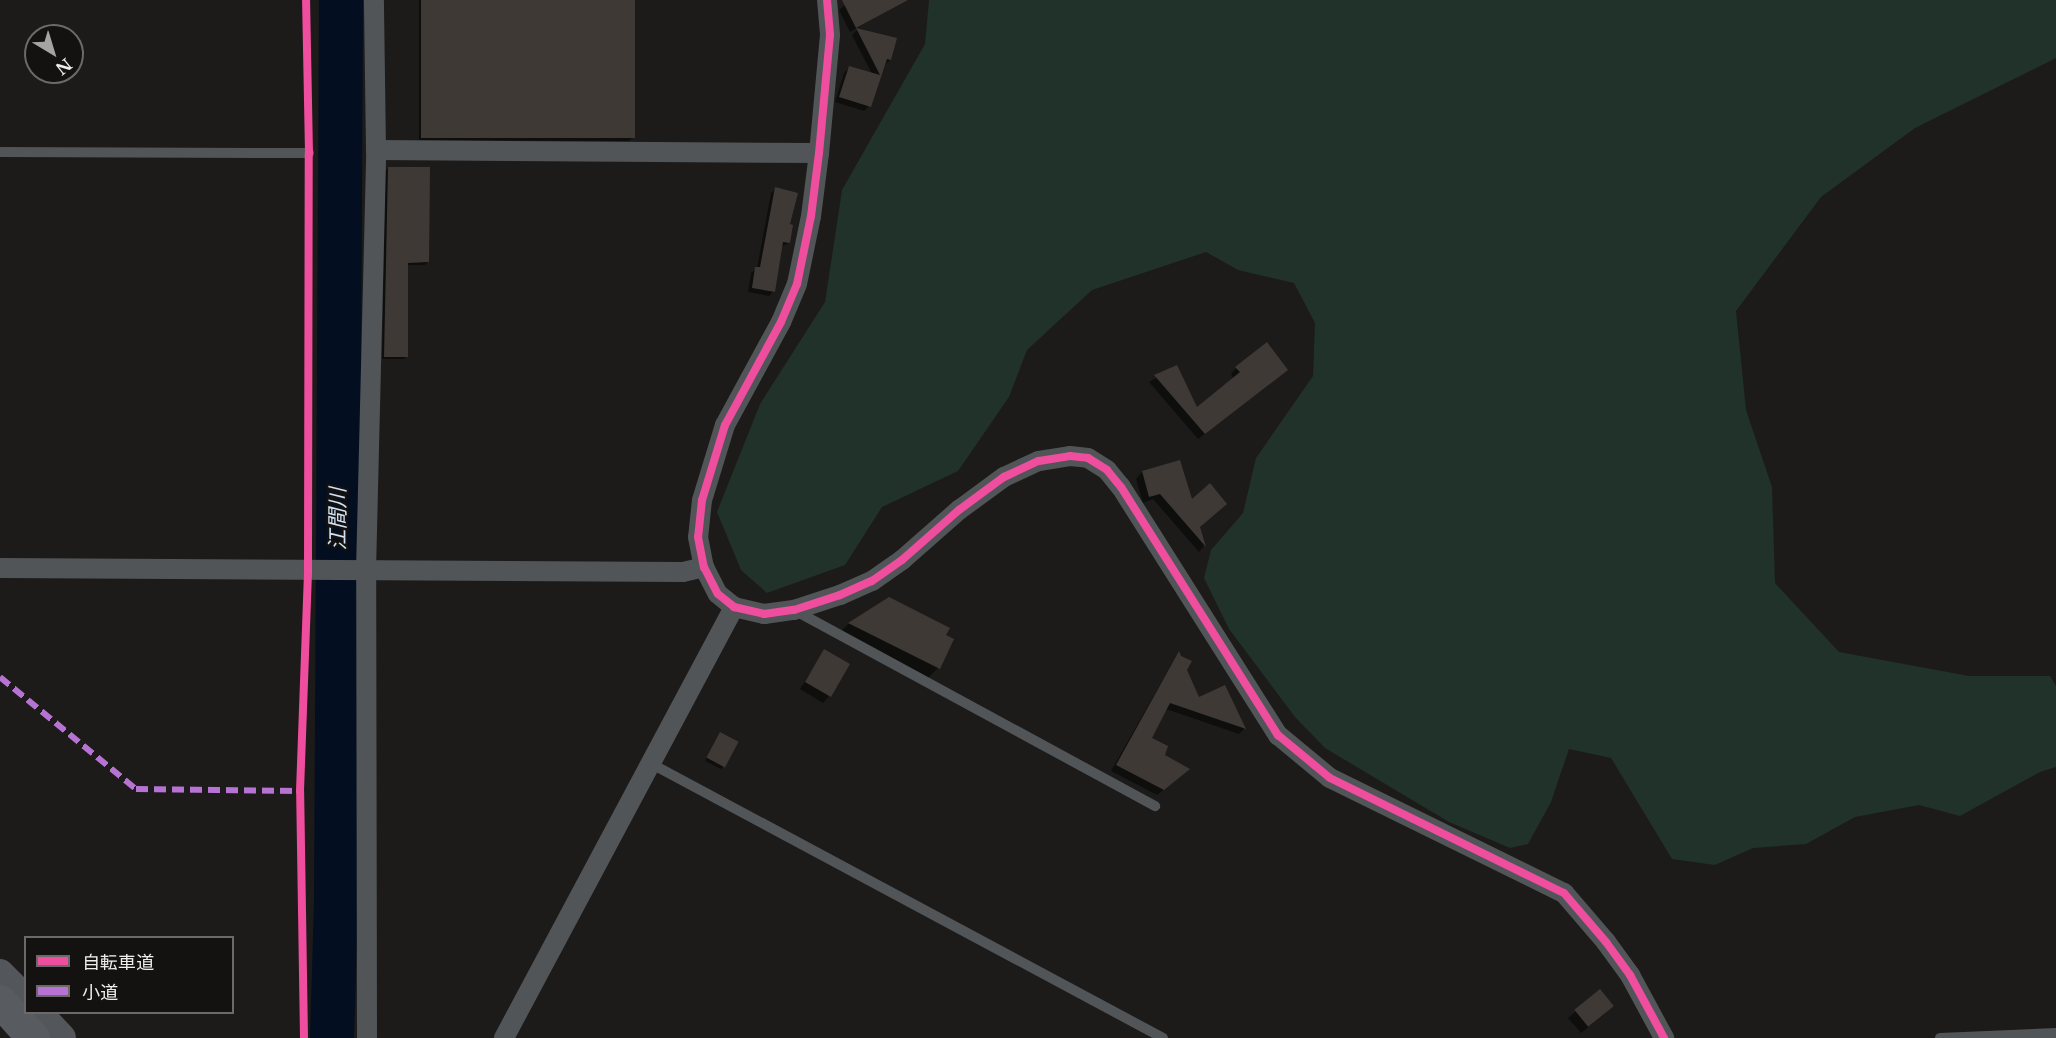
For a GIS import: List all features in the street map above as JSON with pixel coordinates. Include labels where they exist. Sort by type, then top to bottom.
[{"type":"highway","points":[[0,1001],[33,1038]]},
{"type":"highway","points":[[0,1025],[12,1038]]},
{"type":"main road","points":[[0,973],[24,997]]},
{"type":"main road","points":[[40,1014],[62,1038]]},
{"type":"street","points":[[367,1038],[362,571],[376,150],[374,0]]},
{"type":"street","points":[[827,0],[830,35],[819,153],[811,216],[797,284],[781,322],[725,425],[702,500],[698,537],[704,567],[718,594],[734,607],[764,614],[794,610],[872,581],[1004,477],[1039,461],[1070,456],[1088,458],[1107,470],[1121,487],[1278,735],[1330,778],[1522,870],[1564,893],[1606,942],[1629,975],[1664,1038]]},
{"type":"street","points":[[376,150],[819,153]]},
{"type":"street","points":[[0,568],[683,572],[704,567]]},
{"type":"street","points":[[504,1038],[734,607]]},
{"type":"lane","points":[[0,152],[309,153]]},
{"type":"lane","points":[[794,610],[1155,806]]},
{"type":"lane","points":[[650,763],[1163,1038]]},
{"type":"lane","points":[[1940,1038],[2056,1033]]},
{"type":"green space","points":[[929,0],[2056,0],[2056,58],[1915,128],[1821,197],[1736,311],[1746,410],[1772,487],[1775,583],[1839,652],[1969,676],[2050,676],[2056,686],[2056,767],[2040,772],[1960,816],[1919,805],[1855,817],[1806,844],[1753,848],[1715,865],[1672,859],[1611,758],[1569,749],[1551,802],[1528,844],[1510,848],[1449,822],[1325,748],[1295,717],[1229,629],[1204,578],[1211,550],[1243,513],[1256,458],[1313,376],[1315,323],[1294,283],[1238,270],[1206,252],[1092,290],[1027,350],[1009,397],[958,471],[882,507],[845,565],[767,593],[741,570],[717,512],[760,404],[825,302],[842,190],[925,44]]},
{"type":"building","points":[[421,0],[635,0],[635,138],[421,138]]},
{"type":"building","points":[[842,0],[908,0],[856,28]]},
{"type":"building","points":[[856,28],[897,38],[891,60],[887,59],[871,107],[839,97],[849,66],[880,75]]},
{"type":"building","points":[[388,167],[430,167],[429,262],[408,263],[408,357],[384,357]]},
{"type":"building","points":[[775,187],[798,193],[790,224],[793,225],[790,243],[783,242],[775,292],[752,288],[755,267],[760,267]]},
{"type":"building","points":[[1267,342],[1288,370],[1205,434],[1154,375],[1177,365],[1197,407],[1240,372],[1235,367]]},
{"type":"building","points":[[1180,460],[1192,499],[1210,483],[1227,504],[1200,527],[1206,547],[1160,494],[1149,497],[1142,471]]},
{"type":"building","points":[[889,597],[950,628],[946,635],[954,639],[940,669],[848,623]]},
{"type":"building","points":[[824,649],[850,664],[831,697],[805,682]]},
{"type":"building","points":[[1179,651],[1181,656],[1192,661],[1187,670],[1199,697],[1225,685],[1246,729],[1170,703],[1152,738],[1168,746],[1165,755],[1190,769],[1164,790],[1116,765]]},
{"type":"building","points":[[720,732],[739,742],[725,767],[706,758]]},
{"type":"building","points":[[1600,989],[1614,1006],[1588,1027],[1574,1010]]},
{"type":"waterway","name":"江間川","points":[[332,1038],[336,901],[341,0]]},
{"type":"marked path","points":[[0,677],[136,789],[300,791]]},
{"type":"cycle path","points":[[304,1038],[300,791],[308,570],[309,153],[306,0]]},
{"type":"cycle path","points":[[827,0],[830,35],[819,153],[811,216],[797,284],[781,322],[725,425],[702,500],[698,537],[704,567],[718,594],[734,607],[764,614],[794,610],[840,595],[872,581],[902,560],[959,510],[1004,477],[1039,461],[1070,456],[1088,458],[1107,470],[1121,487],[1278,735],[1330,778],[1564,893],[1606,942],[1630,975],[1664,1038]]}]
